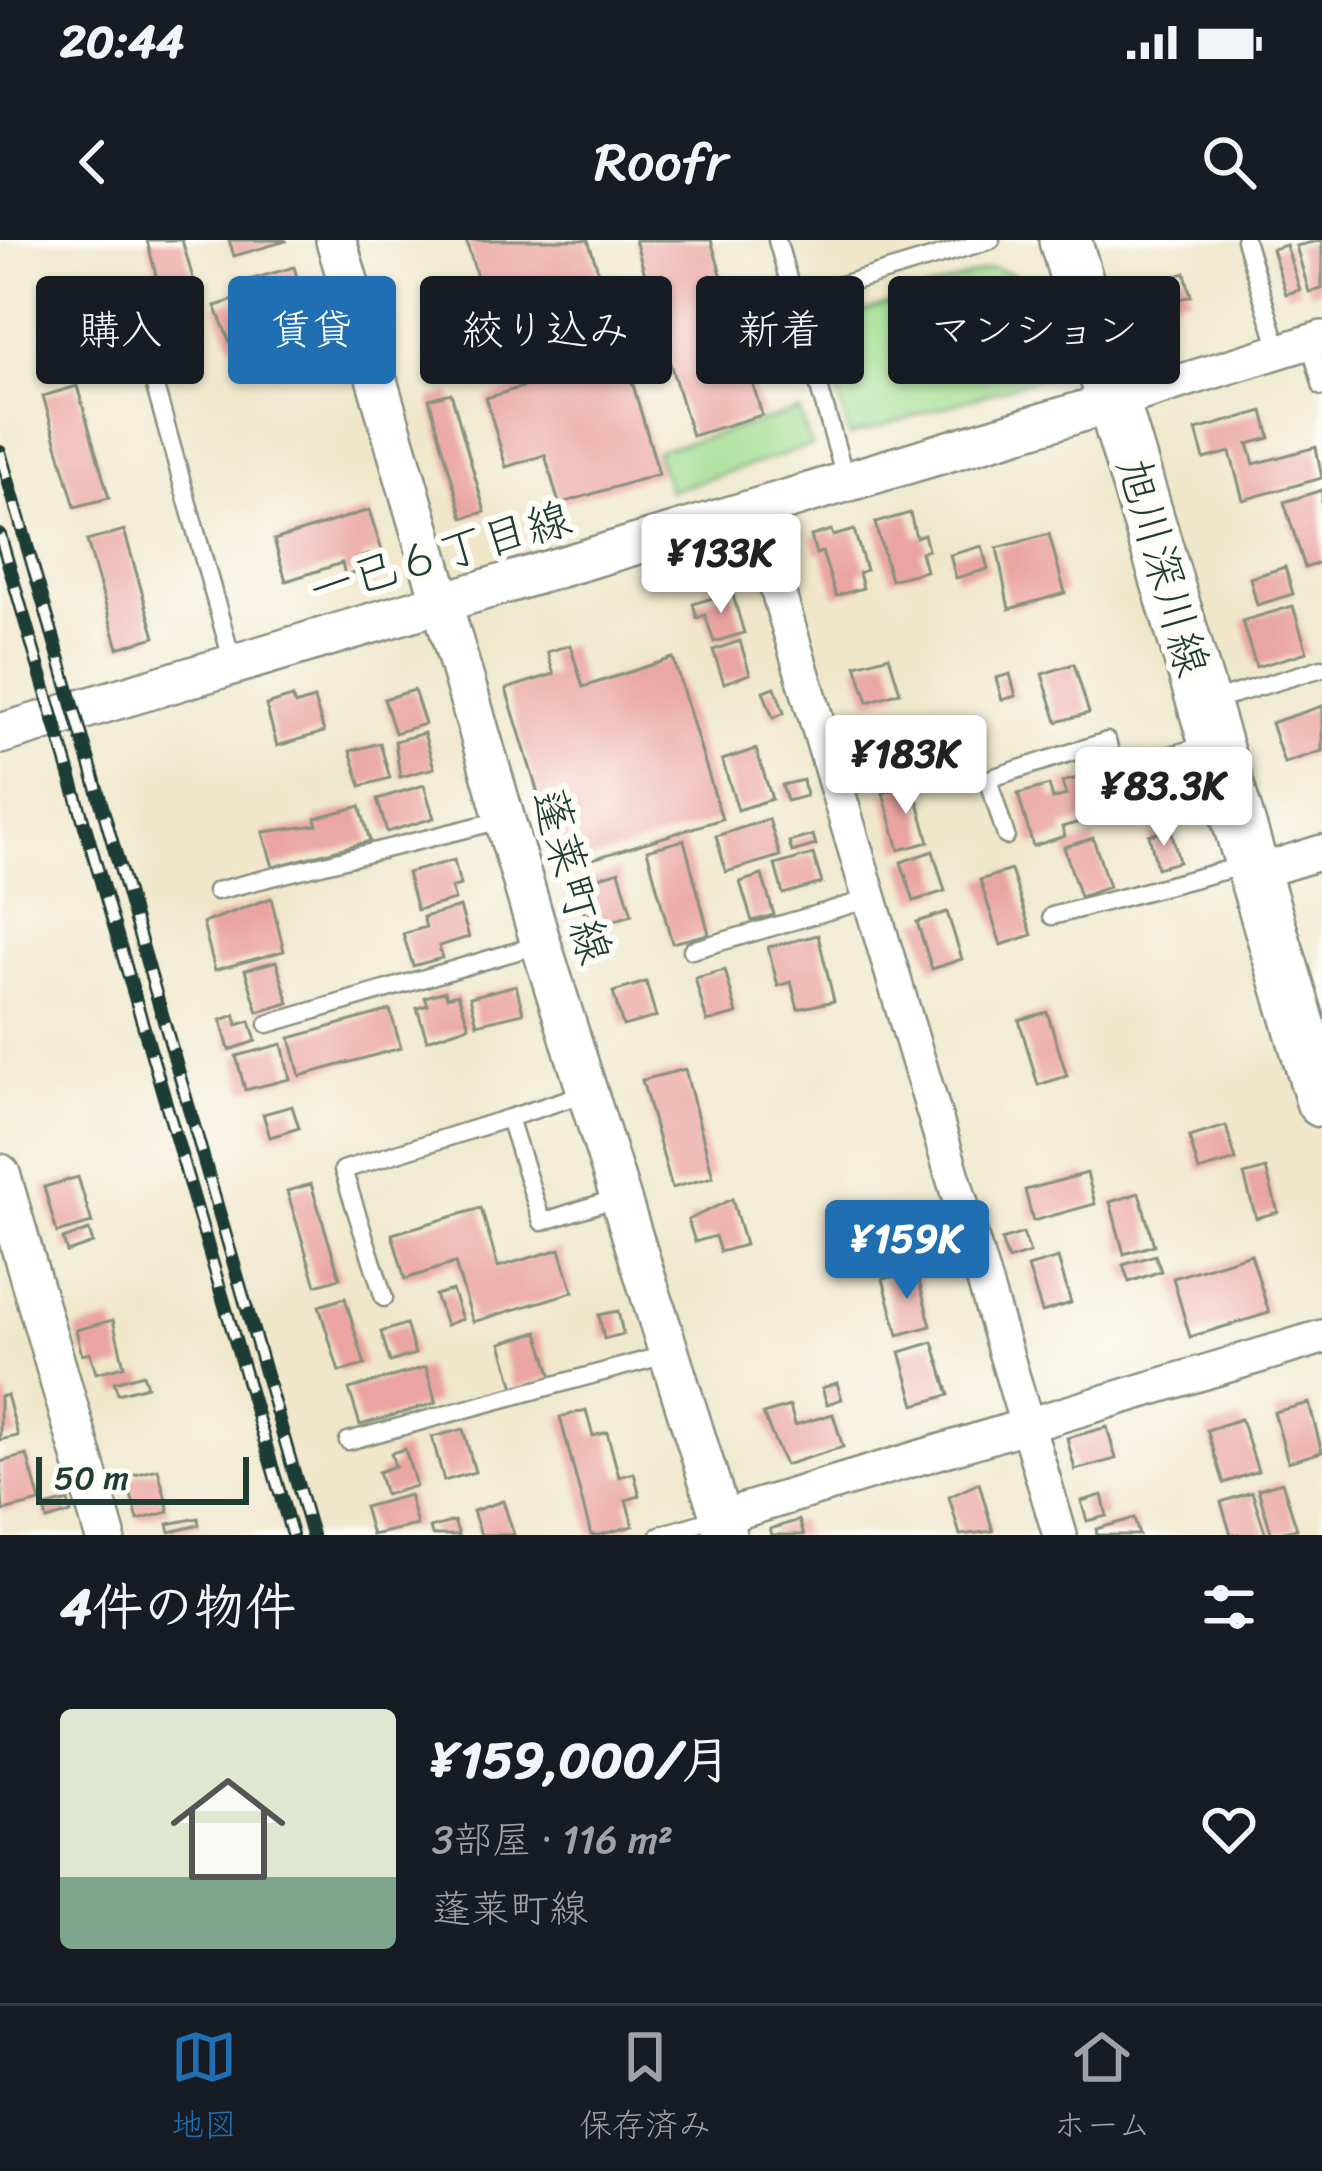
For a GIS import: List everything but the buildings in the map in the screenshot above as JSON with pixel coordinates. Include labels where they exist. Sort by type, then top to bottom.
[{"type":"main road","name":"旭川深川線","points":[[1065,240],[1322,1101]]},
{"type":"street","name":"蓬莱町線","points":[[336,240],[541,944],[724,1526]]},
{"type":"street","points":[[1114,402],[1304,343]]},
{"type":"street","name":"一已６丁目線","points":[[0,734],[1114,402]]},
{"type":"street","points":[[754,511],[1060,1535]]},
{"type":"street","points":[[1252,868],[1322,852]]},
{"type":"street","points":[[0,1174],[105,1535]]},
{"type":"street","points":[[724,1526],[1027,1423],[1322,1336]]},
{"type":"lane","points":[[777,240],[787,276]]},
{"type":"lane","points":[[864,278],[991,240]]},
{"type":"lane","points":[[1245,240],[1304,343],[1322,387]]},
{"type":"lane","points":[[154,384],[233,664]]},
{"type":"lane","points":[[818,384],[847,483]]},
{"type":"lane","points":[[1006,836],[988,779],[1107,741],[1117,772],[1322,668]]},
{"type":"lane","points":[[216,891],[506,819]]},
{"type":"lane","points":[[1052,916],[1252,868]]},
{"type":"lane","points":[[692,950],[870,899]]},
{"type":"lane","points":[[268,1024],[541,944]]},
{"type":"lane","points":[[384,1298],[344,1170],[587,1093]]},
{"type":"lane","points":[[509,1118],[542,1222],[620,1197]]},
{"type":"lane","points":[[348,1441],[670,1354]]},
{"type":"lane","points":[[660,1535],[724,1526]]},
{"type":"green space","points":[[992,268],[1014,276],[969,276]]},
{"type":"green space","points":[[888,303],[888,384],[1019,384],[849,436],[836,384],[864,384],[864,312]]},
{"type":"green space","points":[[799,411],[811,446],[669,491],[656,451]]},
{"type":"railway","points":[[0,452],[312,1535]]},
{"type":"railway","points":[[0,535],[292,1535]]}]
